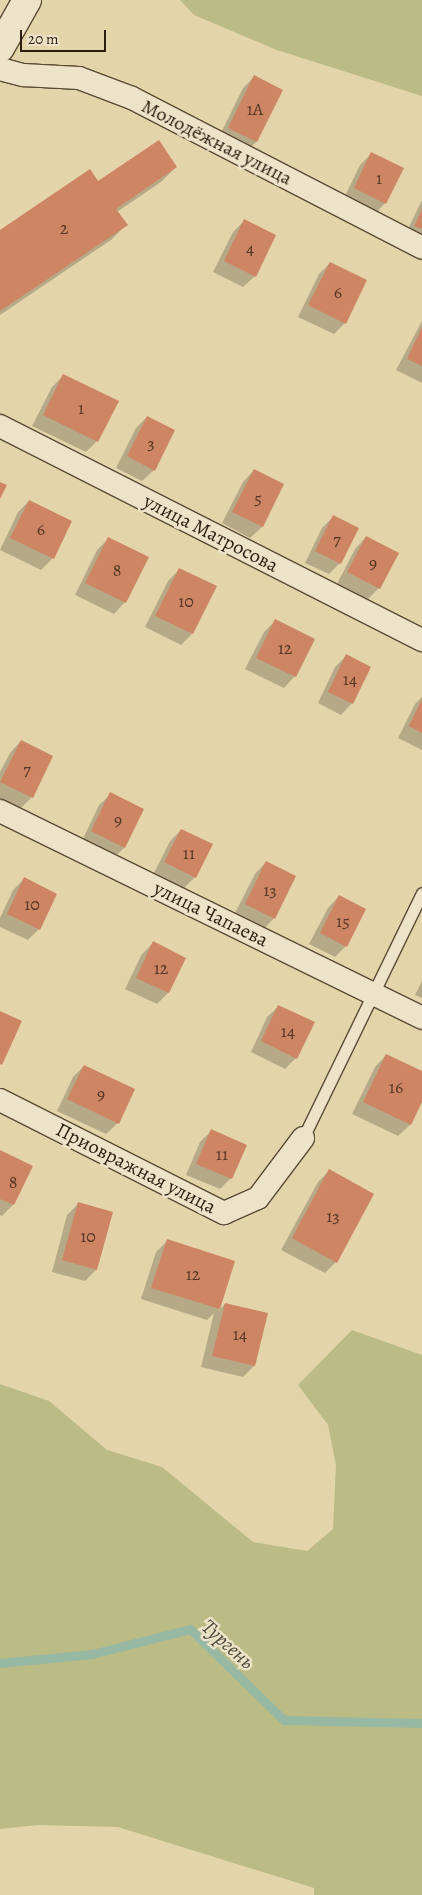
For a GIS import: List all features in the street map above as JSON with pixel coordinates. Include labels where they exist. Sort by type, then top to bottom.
[{"type":"street","points":[[0,48],[28,2]]},
{"type":"street","name":"Молодёжная улица","points":[[0,68],[23,74],[79,78],[132,98],[422,248]]},
{"type":"street","name":"улица Матросова","points":[[0,426],[422,640]]},
{"type":"street","name":"улица Чапаева","points":[[0,811],[422,1018]]},
{"type":"street","name":"Приовражная улица","points":[[0,1100],[224,1213],[258,1198],[303,1138]]},
{"type":"lane","points":[[303,1138],[422,893]]},
{"type":"green space","points":[[180,0],[422,0],[422,96],[277,50],[194,15]]},
{"type":"green space","points":[[352,1330],[422,1355],[422,1895],[314,1895],[314,1888],[118,1827],[38,1825],[0,1829],[0,1384],[49,1401],[107,1450],[162,1467],[253,1542],[307,1551],[333,1529],[336,1465],[328,1425],[298,1385]]},
{"type":"building","points":[[254,75],[283,90],[257,142],[228,128]]},
{"type":"building","points":[[159,140],[177,167],[116,209],[128,225],[0,311],[0,230],[90,169],[98,181]]},
{"type":"building","points":[[371,152],[404,168],[386,204],[354,188]]},
{"type":"building","points":[[422,210],[422,229],[414,226]]},
{"type":"building","points":[[244,219],[276,235],[256,277],[224,261]]},
{"type":"building","points":[[330,262],[367,280],[346,324],[308,305]]},
{"type":"building","points":[[422,327],[422,366],[407,359]]},
{"type":"building","points":[[63,374],[119,401],[98,442],[43,415]]},
{"type":"building","points":[[147,416],[175,430],[155,471],[127,456]]},
{"type":"building","points":[[254,469],[284,484],[263,527],[232,512]]},
{"type":"building","points":[[0,482],[7,485],[0,499]]},
{"type":"building","points":[[29,500],[72,521],[54,559],[10,538]]},
{"type":"building","points":[[333,515],[359,528],[341,564],[315,551]]},
{"type":"building","points":[[366,536],[399,553],[380,589],[347,572]]},
{"type":"building","points":[[108,537],[149,557],[126,603],[85,583]]},
{"type":"building","points":[[179,568],[217,586],[193,634],[155,616]]},
{"type":"building","points":[[275,619],[315,639],[296,677],[256,658]]},
{"type":"building","points":[[346,654],[371,667],[353,704],[328,692]]},
{"type":"building","points":[[422,699],[422,733],[409,726]]},
{"type":"building","points":[[21,740],[53,756],[33,798],[0,782]]},
{"type":"building","points":[[110,792],[144,809],[125,848],[91,831]]},
{"type":"building","points":[[181,829],[213,844],[196,878],[164,862]]},
{"type":"building","points":[[266,861],[296,876],[275,919],[245,904]]},
{"type":"building","points":[[24,877],[57,894],[40,930],[7,914]]},
{"type":"building","points":[[339,895],[366,909],[347,947],[320,933]]},
{"type":"building","points":[[153,941],[186,958],[169,993],[136,978]]},
{"type":"building","points":[[278,1005],[315,1022],[297,1059],[261,1041]]},
{"type":"building","points":[[0,1011],[22,1021],[2,1065],[0,1064]]},
{"type":"building","points":[[386,1054],[422,1071],[422,1102],[411,1125],[363,1102]]},
{"type":"building","points":[[84,1065],[135,1089],[119,1124],[67,1099]]},
{"type":"building","points":[[211,1129],[247,1145],[232,1179],[196,1164]]},
{"type":"building","points":[[0,1150],[33,1166],[14,1205],[0,1199]]},
{"type":"building","points":[[329,1169],[374,1194],[337,1263],[292,1238]]},
{"type":"building","points":[[78,1202],[113,1212],[97,1270],[62,1260]]},
{"type":"building","points":[[167,1239],[235,1261],[220,1309],[151,1288]]},
{"type":"building","points":[[225,1303],[268,1313],[255,1366],[212,1356]]},
{"type":"waterway","name":"Тургень","points":[[0,1663],[92,1654],[190,1629],[284,1720],[422,1723]]}]
